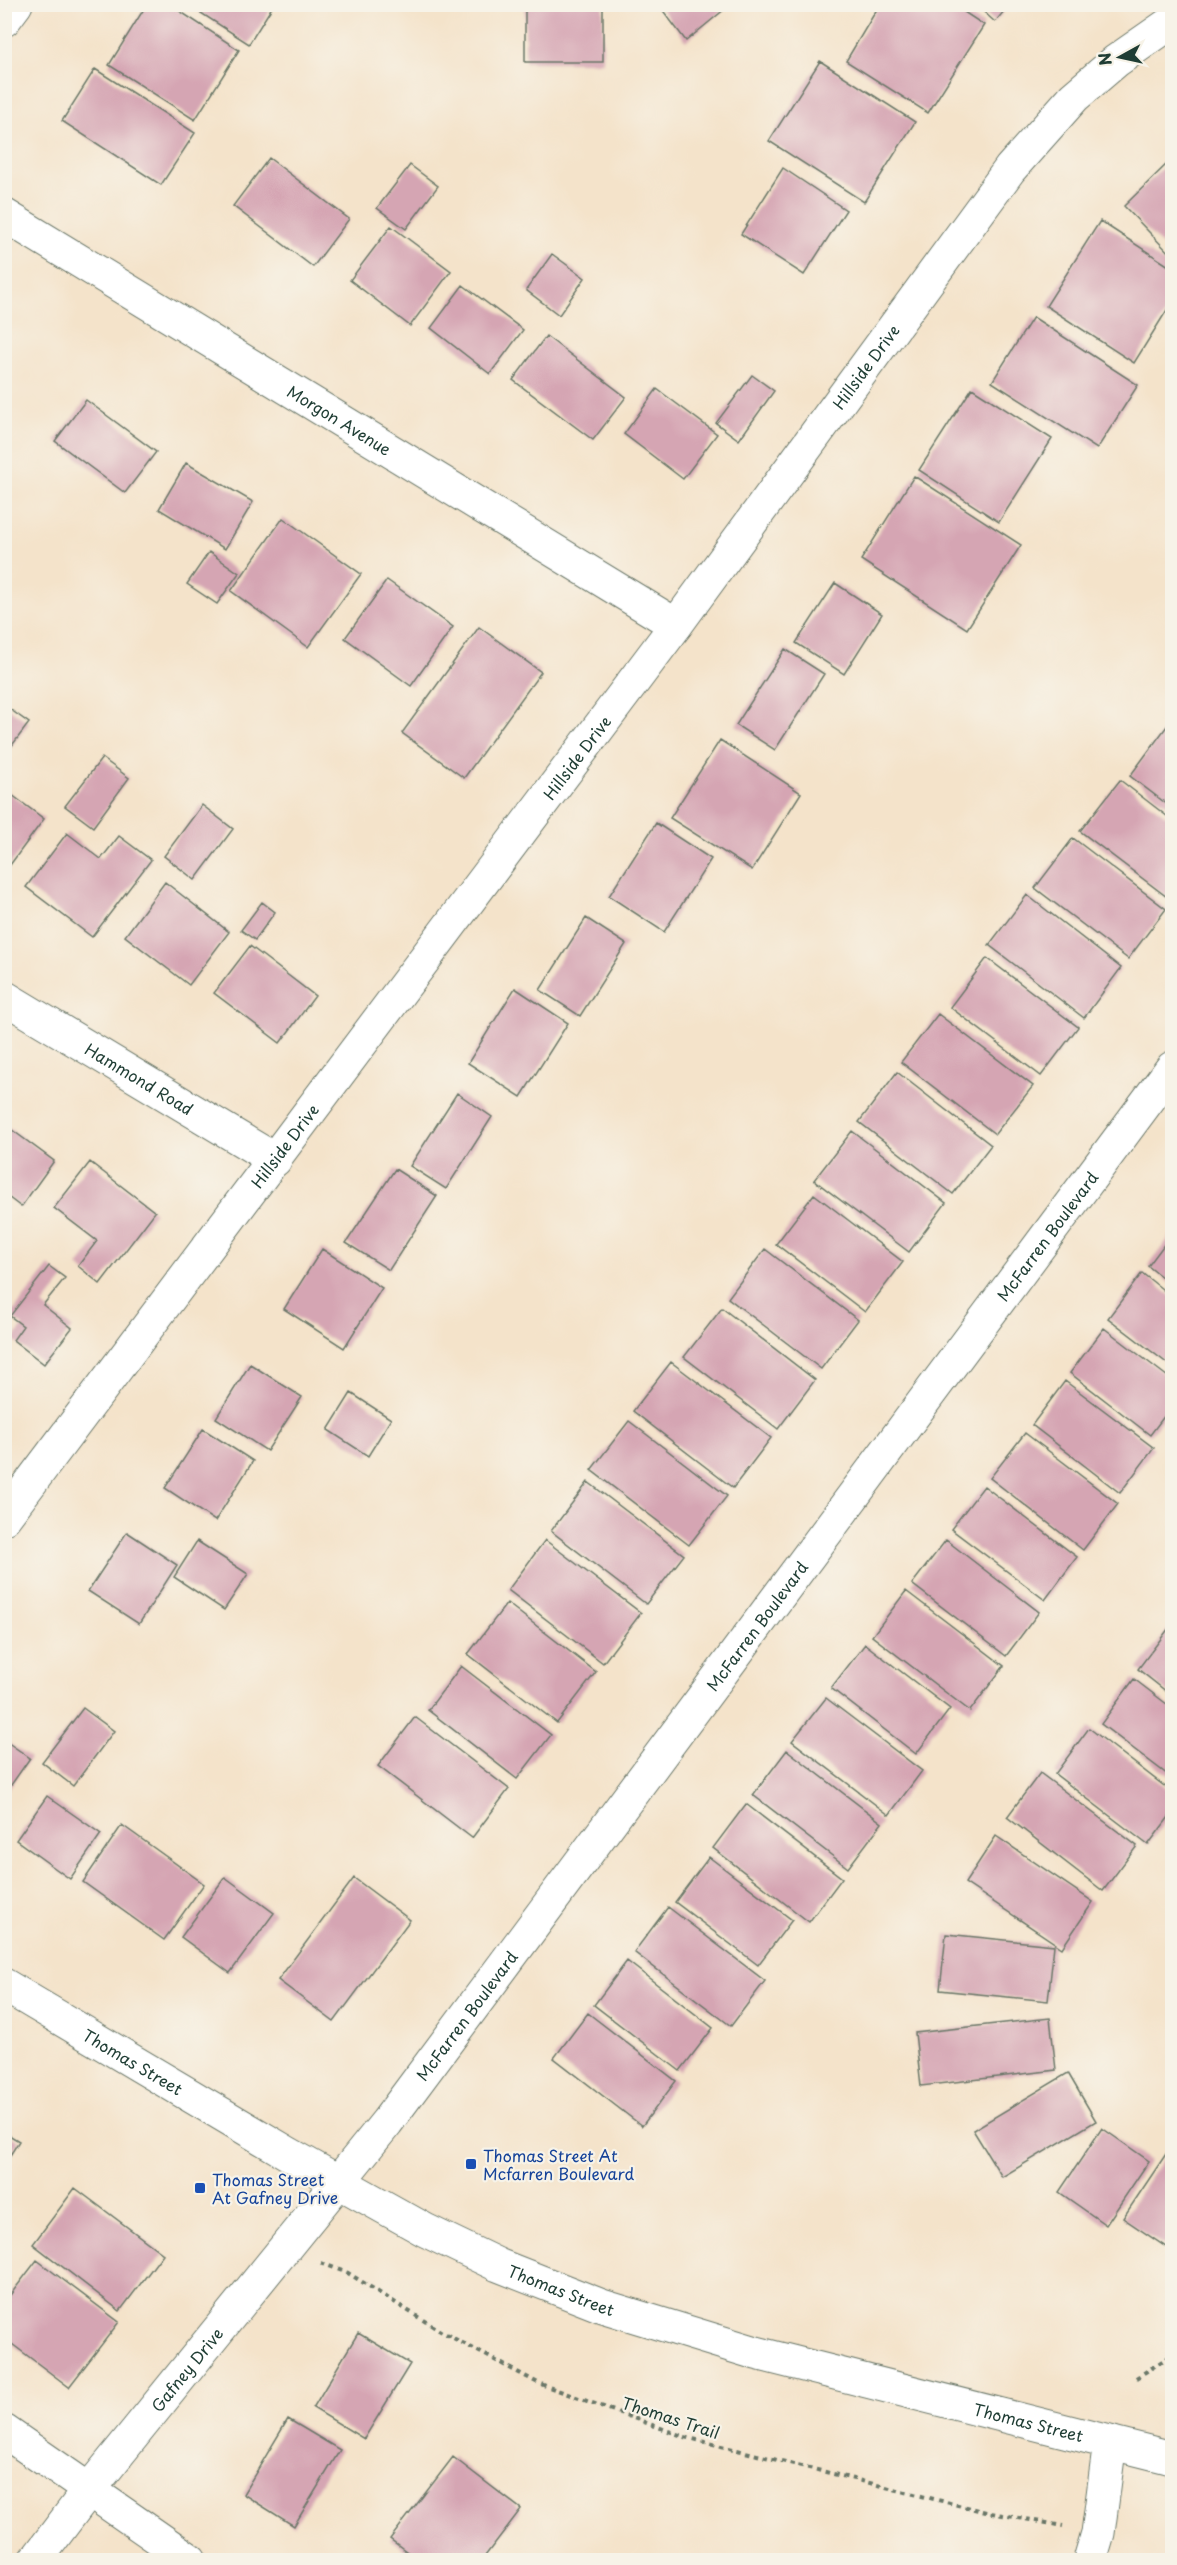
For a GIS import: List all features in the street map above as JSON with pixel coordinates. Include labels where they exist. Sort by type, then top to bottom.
[{"type":"street","points":[[4,20],[16,4]]},
{"type":"street","name":"Hillside Drive","points":[[4,1518],[676,625],[1010,169],[1044,128],[1074,97],[1116,61],[1173,22]]},
{"type":"street","name":"Morgon Avenue","points":[[4,214],[676,625]]},
{"type":"street","name":"Hammond Road","points":[[4,997],[275,1160]]},
{"type":"street","name":"McFarren Boulevard","points":[[340,2183],[1173,1068]]},
{"type":"street","name":"Thomas Street","points":[[4,1985],[340,2183],[425,2230],[498,2265],[602,2306],[756,2353],[1173,2458]]},
{"type":"street","name":"Gafney Drive","points":[[36,2560],[88,2491],[340,2183]]},
{"type":"street","points":[[4,2431],[190,2560]]},
{"type":"street","points":[[1090,2560],[1098,2533],[1110,2442]]},
{"type":"path","name":"Thomas Trail","points":[[312,2260],[348,2273],[442,2332],[538,2383],[685,2437],[986,2512],[1049,2524]]},
{"type":"path","points":[[1136,2378],[1173,2355]]},
{"type":"building","points":[[147,4],[169,4],[239,50],[195,120],[109,65]]},
{"type":"building","points":[[187,4],[274,4],[249,44]]},
{"type":"building","points":[[525,4],[603,4],[603,62],[525,62]]},
{"type":"building","points":[[658,4],[731,4],[686,41]]},
{"type":"building","points":[[880,4],[952,4],[984,25],[928,113],[846,61]]},
{"type":"building","points":[[975,4],[1010,4],[995,22]]},
{"type":"building","points":[[820,61],[915,122],[864,202],[769,141]]},
{"type":"building","points":[[95,69],[195,133],[161,185],[62,121]]},
{"type":"building","points":[[269,158],[349,219],[313,267],[233,206]]},
{"type":"building","points":[[1172,159],[1172,256],[1124,206]]},
{"type":"building","points":[[410,165],[438,186],[406,229],[377,208]]},
{"type":"building","points":[[783,168],[846,210],[804,275],[741,234]]},
{"type":"building","points":[[1100,221],[1172,268],[1172,302],[1134,363],[1046,306]]},
{"type":"building","points":[[391,226],[451,271],[410,326],[350,280]]},
{"type":"building","points":[[552,254],[585,278],[559,315],[526,290]]},
{"type":"building","points":[[463,285],[523,330],[490,374],[431,328]]},
{"type":"building","points":[[1033,317],[1138,385],[1097,449],[992,382]]},
{"type":"building","points":[[546,336],[626,397],[593,440],[513,380]]},
{"type":"building","points":[[752,375],[774,391],[739,440],[716,423]]},
{"type":"building","points":[[972,388],[1052,439],[999,522],[919,470]]},
{"type":"building","points":[[657,389],[717,434],[683,479],[624,434]]},
{"type":"building","points":[[86,400],[156,452],[125,493],[55,441]]},
{"type":"building","points":[[186,463],[253,502],[225,549],[159,509]]},
{"type":"building","points":[[914,476],[1021,545],[967,629],[861,560]]},
{"type":"building","points":[[283,518],[361,574],[308,647],[231,591]]},
{"type":"building","points":[[209,552],[239,573],[217,604],[187,584]]},
{"type":"building","points":[[387,580],[453,627],[411,686],[345,638]]},
{"type":"building","points":[[835,583],[882,614],[844,674],[796,643]]},
{"type":"building","points":[[479,627],[541,672],[464,778],[402,733]]},
{"type":"building","points":[[785,649],[824,674],[775,750],[736,725]]},
{"type":"building","points":[[4,705],[29,723],[4,756]]},
{"type":"building","points":[[1167,726],[1172,730],[1172,808],[1130,776]]},
{"type":"building","points":[[720,740],[801,793],[752,870],[670,818]]},
{"type":"building","points":[[102,758],[129,778],[93,827],[65,806]]},
{"type":"building","points":[[1120,780],[1172,820],[1171,900],[1080,831]]},
{"type":"building","points":[[4,789],[44,819],[10,865],[4,861]]},
{"type":"building","points":[[202,805],[233,829],[195,880],[164,856]]},
{"type":"building","points":[[656,823],[711,859],[664,932],[609,896]]},
{"type":"building","points":[[67,833],[101,859],[119,836],[151,860],[92,937],[26,887]]},
{"type":"building","points":[[1073,838],[1166,909],[1128,959],[1035,888]]},
{"type":"building","points":[[165,882],[229,932],[189,985],[125,936]]},
{"type":"building","points":[[1027,895],[1121,968],[1084,1018],[989,945]]},
{"type":"building","points":[[262,902],[275,912],[255,940],[241,930]]},
{"type":"building","points":[[586,918],[626,944],[580,1016],[540,990]]},
{"type":"building","points":[[250,946],[315,996],[280,1043],[214,993]]},
{"type":"building","points":[[987,958],[1078,1027],[1041,1076],[950,1007]]},
{"type":"building","points":[[515,988],[568,1023],[521,1097],[468,1063]]},
{"type":"building","points":[[938,1014],[1033,1086],[995,1134],[901,1062]]},
{"type":"building","points":[[897,1072],[991,1145],[953,1194],[859,1122]]},
{"type":"building","points":[[457,1093],[492,1117],[446,1189],[410,1166]]},
{"type":"building","points":[[4,1124],[54,1161],[21,1207],[4,1194]]},
{"type":"building","points":[[852,1131],[946,1203],[909,1252],[814,1180]]},
{"type":"building","points":[[90,1162],[155,1212],[100,1284],[78,1266],[97,1241],[54,1208]]},
{"type":"building","points":[[395,1169],[437,1196],[389,1270],[346,1243]]},
{"type":"building","points":[[814,1194],[903,1262],[865,1312],[776,1244]]},
{"type":"building","points":[[1172,1234],[1172,1285],[1148,1266]]},
{"type":"building","points":[[322,1249],[382,1288],[344,1348],[284,1309]]},
{"type":"building","points":[[765,1249],[858,1320],[821,1369],[728,1298]]},
{"type":"building","points":[[49,1266],[65,1278],[43,1305],[72,1328],[44,1364],[13,1340],[23,1326],[10,1316]]},
{"type":"building","points":[[1142,1273],[1172,1297],[1172,1367],[1108,1318]]},
{"type":"building","points":[[722,1308],[815,1380],[778,1429],[684,1357]]},
{"type":"building","points":[[1104,1328],[1172,1380],[1172,1406],[1150,1435],[1070,1373]]},
{"type":"building","points":[[671,1362],[771,1438],[733,1488],[633,1411]]},
{"type":"building","points":[[250,1364],[302,1397],[267,1451],[216,1418]]},
{"type":"building","points":[[1065,1381],[1154,1448],[1120,1493],[1032,1425]]},
{"type":"building","points":[[351,1393],[391,1419],[368,1456],[328,1430]]},
{"type":"building","points":[[629,1421],[727,1496],[689,1545],[591,1470]]},
{"type":"building","points":[[203,1429],[253,1461],[215,1521],[165,1488]]},
{"type":"building","points":[[1025,1433],[1118,1504],[1083,1550],[990,1478]]},
{"type":"building","points":[[588,1482],[684,1555],[646,1604],[551,1531]]},
{"type":"building","points":[[984,1486],[1077,1557],[1045,1600],[951,1529]]},
{"type":"building","points":[[127,1532],[177,1565],[139,1624],[88,1591]]},
{"type":"building","points":[[545,1540],[641,1613],[603,1663],[508,1590]]},
{"type":"building","points":[[946,1540],[1039,1612],[1006,1656],[912,1584]]},
{"type":"building","points":[[197,1541],[248,1574],[224,1610],[174,1577]]},
{"type":"building","points":[[906,1591],[1004,1666],[970,1711],[872,1636]]},
{"type":"building","points":[[507,1603],[596,1672],[557,1723],[468,1654]]},
{"type":"building","points":[[1172,1624],[1172,1696],[1138,1669]]},
{"type":"building","points":[[865,1644],[950,1709],[916,1754],[831,1688]]},
{"type":"building","points":[[461,1666],[551,1735],[517,1779],[428,1710]]},
{"type":"building","points":[[1134,1679],[1172,1708],[1172,1778],[1101,1724]]},
{"type":"building","points":[[826,1698],[922,1771],[889,1815],[792,1741]]},
{"type":"building","points":[[83,1708],[114,1731],[73,1786],[42,1762]]},
{"type":"building","points":[[415,1717],[509,1789],[472,1838],[378,1766]]},
{"type":"building","points":[[1089,1728],[1172,1792],[1172,1813],[1148,1845],[1055,1774]]},
{"type":"building","points":[[4,1740],[30,1758],[4,1795]]},
{"type":"building","points":[[787,1750],[882,1823],[848,1868],[753,1795]]},
{"type":"building","points":[[1040,1773],[1137,1846],[1103,1891],[1007,1817]]},
{"type":"building","points":[[47,1796],[101,1834],[70,1879],[16,1840]]},
{"type":"building","points":[[746,1804],[842,1878],[809,1922],[713,1848]]},
{"type":"building","points":[[122,1825],[204,1884],[164,1940],[83,1882]]},
{"type":"building","points":[[996,1836],[1093,1902],[1062,1948],[965,1883]]},
{"type":"building","points":[[709,1857],[792,1920],[758,1965],[675,1902]]},
{"type":"building","points":[[225,1877],[274,1913],[230,1973],[181,1937]]},
{"type":"building","points":[[354,1878],[410,1920],[334,2022],[278,1980]]},
{"type":"building","points":[[668,1907],[765,1981],[731,2026],[634,1952]]},
{"type":"building","points":[[946,1934],[1054,1945],[1048,2001],[940,1990]]},
{"type":"building","points":[[627,1961],[713,2028],[680,2071],[594,2005]]},
{"type":"building","points":[[588,2013],[676,2081],[642,2126],[554,2058]]},
{"type":"building","points":[[1050,2018],[1056,2070],[921,2086],[915,2033]]},
{"type":"building","points":[[1068,2073],[1096,2121],[1002,2177],[973,2130]]},
{"type":"building","points":[[1102,2128],[1149,2161],[1106,2225],[1059,2192]]},
{"type":"building","points":[[4,2132],[19,2141],[4,2165]]},
{"type":"building","points":[[1172,2145],[1172,2251],[1123,2218]]},
{"type":"building","points":[[75,2188],[163,2254],[120,2311],[33,2244]]},
{"type":"building","points":[[37,2260],[119,2322],[69,2387],[4,2338],[4,2303]]},
{"type":"building","points":[[358,2333],[410,2364],[364,2439],[313,2408]]},
{"type":"building","points":[[288,2419],[340,2450],[294,2526],[243,2494]]},
{"type":"building","points":[[453,2457],[521,2509],[482,2560],[418,2560],[390,2539]]},
{"type":"place","name":"Thomas Street At Mcfarren Boulevard","points":[[471,2164]]},
{"type":"place","name":"Thomas Street At Gafney Drive","points":[[200,2188]]}]
